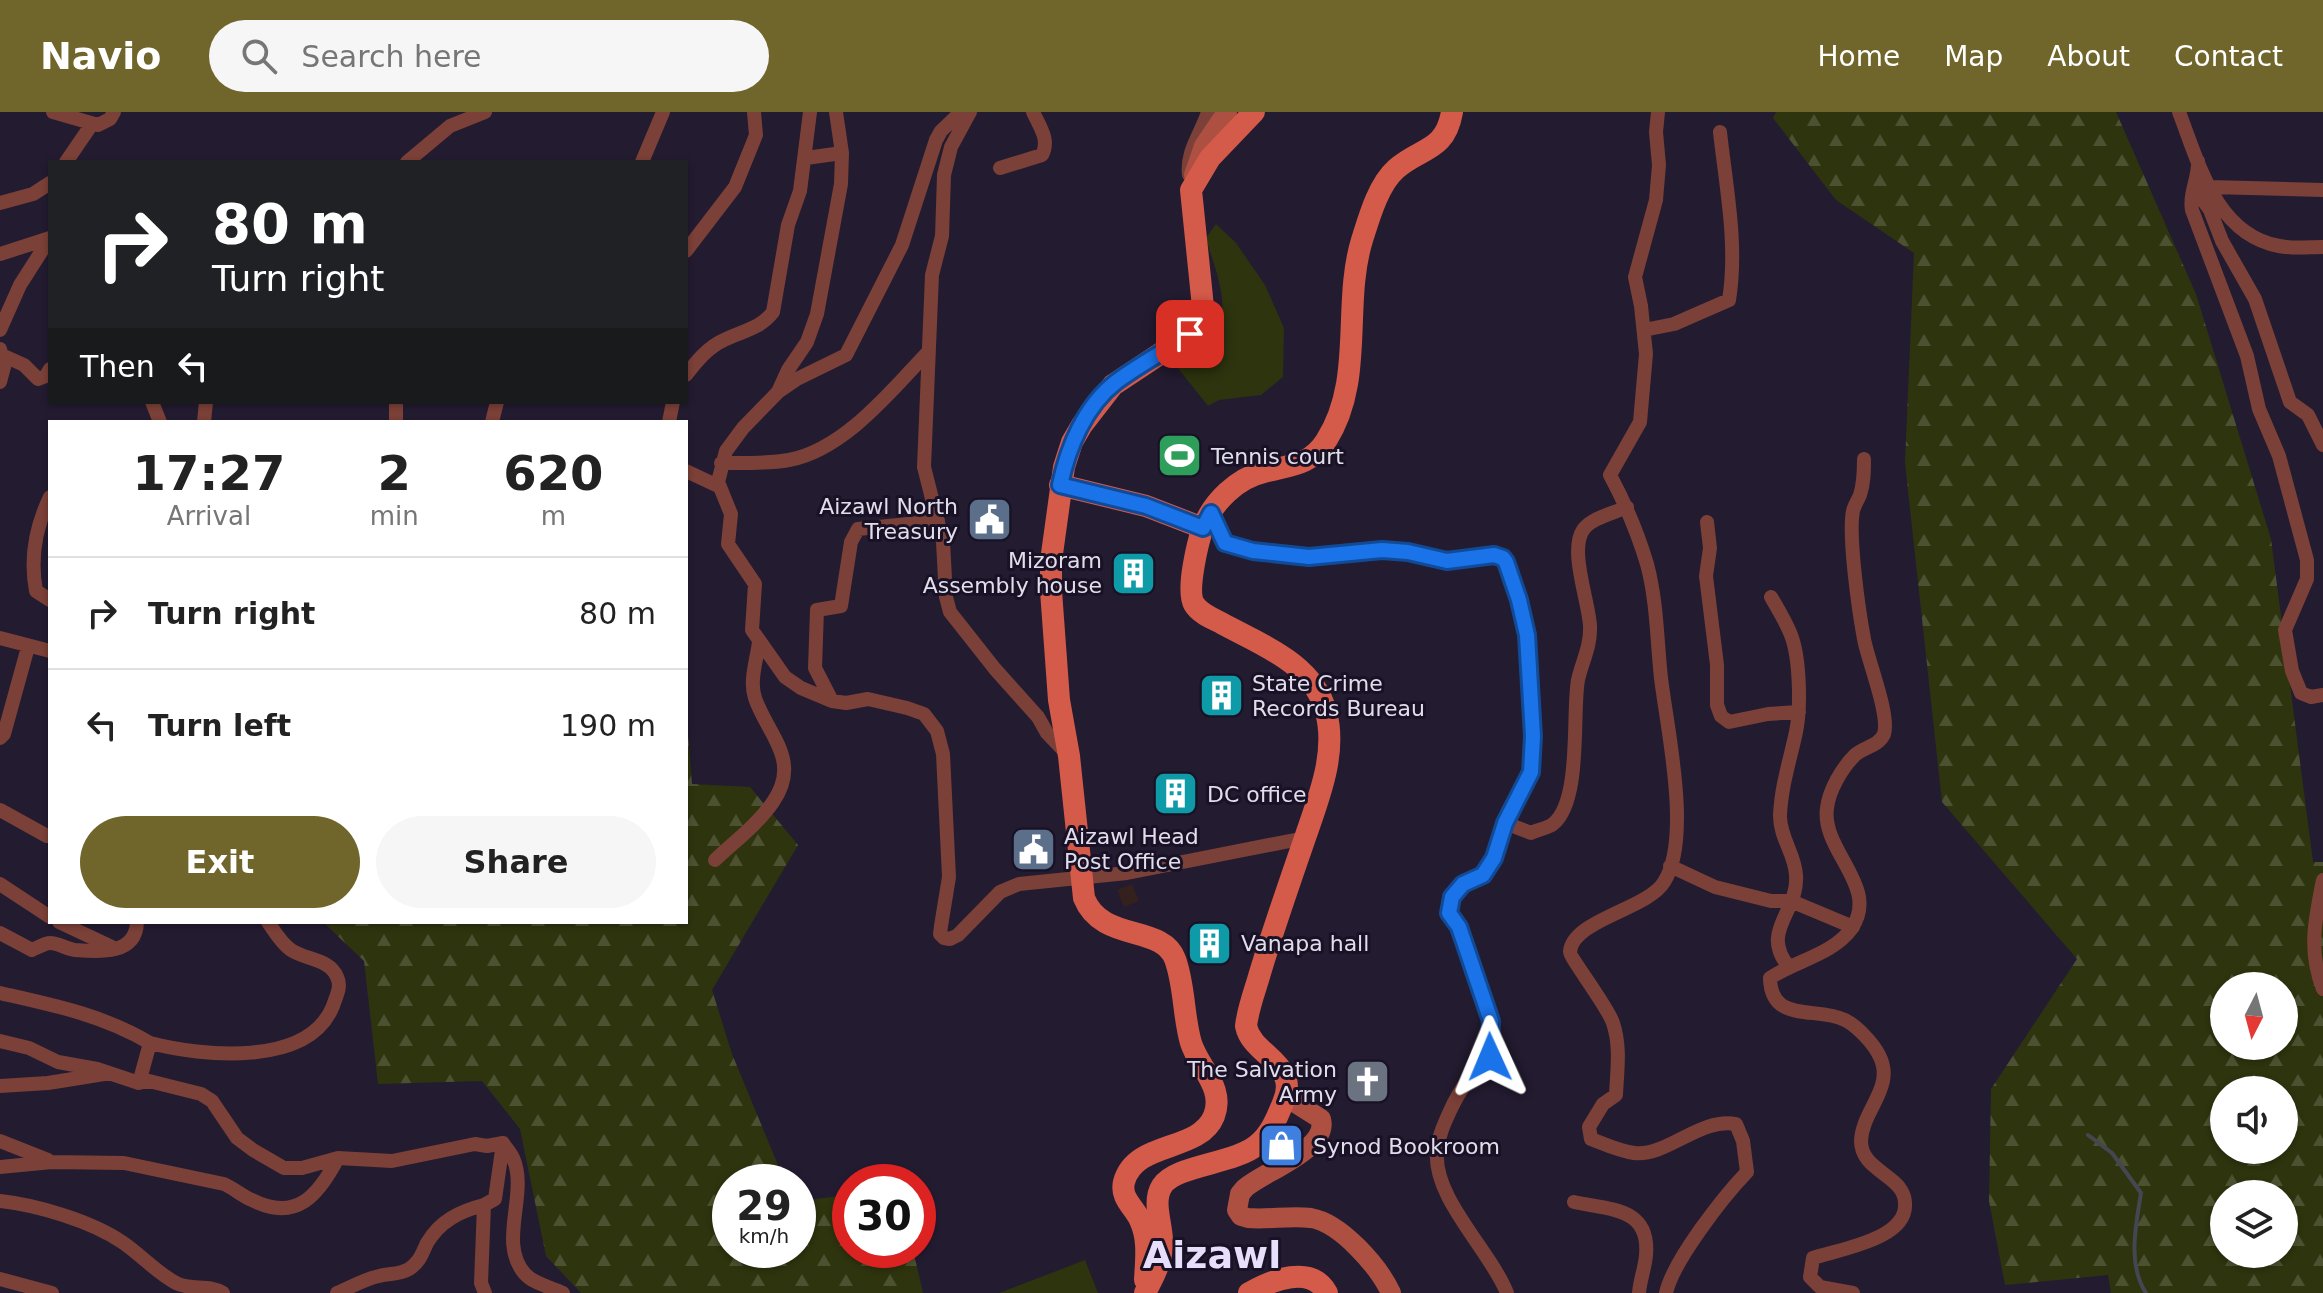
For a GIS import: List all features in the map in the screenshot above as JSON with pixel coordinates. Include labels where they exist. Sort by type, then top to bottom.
[{"type":"main road","points":[[1145,1293],[1161,1257],[1163,1243],[1157,1202],[1162,1186],[1180,1172],[1216,1164],[1258,1144],[1271,1128],[1286,1097],[1285,1075],[1277,1062],[1251,1038],[1246,1026],[1325,773],[1329,746],[1326,710],[1311,682],[1295,665],[1201,612],[1194,605],[1191,585],[1207,520],[1225,494],[1243,480],[1261,472],[1292,468],[1306,462],[1327,440],[1344,398],[1349,375],[1355,274],[1362,241],[1374,209],[1395,170],[1443,138],[1452,112]]},
{"type":"main road","points":[[1145,1293],[1146,1238],[1139,1218],[1125,1199],[1124,1181],[1128,1173],[1147,1156],[1191,1138],[1207,1126],[1216,1108],[1215,1089],[1191,1043],[1172,952],[1159,942],[1117,930],[1098,920],[1087,908],[1081,878],[1069,756],[1059,700],[1051,561],[1060,485],[1072,442],[1113,385],[1190,334],[1203,307],[1191,190],[1210,158],[1253,113]]},
{"type":"main road","points":[[1060,485],[1207,520]]},
{"type":"main road","points":[[1249,1293],[1293,1276],[1310,1277],[1327,1293]]},
{"type":"street","points":[[53,112],[92,124],[105,123],[114,112]]},
{"type":"street","points":[[409,160],[450,126],[485,112]]},
{"type":"street","points":[[643,160],[663,112]]},
{"type":"street","points":[[688,248],[735,187],[753,147],[756,135],[754,112]]},
{"type":"street","points":[[688,372],[720,341],[764,323],[773,312],[788,225],[800,191],[810,112]]},
{"type":"street","points":[[778,392],[814,324],[841,184],[842,153],[836,112]]},
{"type":"street","points":[[961,112],[936,140],[902,245],[846,355],[778,392],[743,428],[721,463],[718,486],[731,514],[728,544],[755,584],[752,630],[779,670],[791,681],[832,701],[846,703],[868,699],[907,708],[924,714],[937,731],[943,754],[948,809],[949,877],[940,934],[944,938],[958,935],[1000,892],[1019,884],[1127,873],[1305,838]]},
{"type":"street","points":[[970,112],[951,147],[944,175],[942,236],[932,275],[924,467],[943,542],[946,597],[950,612],[1069,756]]},
{"type":"street","points":[[1000,168],[1042,155],[1046,140],[1033,112]]},
{"type":"street","points":[[1191,190],[1190,155],[1208,112]]},
{"type":"street","points":[[1191,190],[1204,146],[1227,112]]},
{"type":"street","points":[[1658,112],[1656,200],[1635,277],[1646,354],[1640,422],[1610,475],[1627,507],[1647,564],[1655,607],[1676,810],[1675,850],[1664,882],[1651,895],[1577,935],[1570,951],[1572,961],[1603,1001],[1618,1041],[1616,1095],[1603,1104],[1589,1127],[1591,1139],[1636,1154],[1722,1121],[1736,1124],[1743,1141],[1747,1172],[1729,1192],[1679,1263],[1666,1293]]},
{"type":"street","points":[[2179,112],[2210,187],[2227,215],[2261,241],[2291,247],[2323,247]]},
{"type":"street","points":[[67,160],[92,124]]},
{"type":"street","points":[[1644,330],[1674,324],[1729,300],[1733,257],[1720,132]]},
{"type":"street","points":[[806,158],[842,153]]},
{"type":"street","points":[[2198,161],[2198,176],[2190,200],[2192,210],[2247,356],[2259,409],[2279,456],[2307,560],[2307,579],[2285,630],[2295,684],[2301,693],[2311,697],[2323,695]]},
{"type":"street","points":[[0,203],[33,194],[48,184]]},
{"type":"street","points":[[2210,187],[2323,190]]},
{"type":"street","points":[[2194,188],[2210,210],[2222,241],[2255,299],[2290,402],[2308,415],[2323,445]]},
{"type":"street","points":[[0,254],[48,239]]},
{"type":"street","points":[[0,330],[20,285],[48,241]]},
{"type":"street","points":[[1,352],[24,365],[38,379],[48,372]]},
{"type":"street","points":[[0,382],[4,367],[1,352]]},
{"type":"street","points":[[721,463],[792,459],[831,443],[865,417],[928,352]]},
{"type":"street","points":[[1853,1293],[1820,1287],[1810,1277],[1811,1267],[1813,1258],[1880,1237],[1899,1224],[1906,1212],[1905,1197],[1897,1184],[1866,1160],[1861,1142],[1866,1120],[1882,1091],[1885,1074],[1879,1055],[1864,1036],[1845,1020],[1779,1005],[1770,994],[1770,978],[1788,966],[1835,945],[1853,927],[1859,907],[1856,882],[1830,835],[1827,809],[1836,781],[1856,754],[1878,742],[1884,733],[1883,712],[1862,630],[1852,528],[1853,510],[1864,477],[1864,459]]},
{"type":"street","points":[[688,472],[718,486]]},
{"type":"street","points":[[48,501],[42,514],[33,564],[36,591],[48,599]]},
{"type":"street","points":[[1505,823],[1531,833],[1554,824],[1561,812],[1570,787],[1578,681],[1590,630],[1579,574],[1579,542],[1582,531],[1589,524],[1627,507]]},
{"type":"street","points":[[1207,520],[1225,543],[1253,551],[1326,557],[1382,550],[1447,561],[1494,555],[1503,558],[1513,583],[1525,627],[1533,736],[1531,772],[1505,823],[1494,858],[1483,875],[1463,884],[1452,897],[1449,913],[1459,927],[1491,1021],[1490,1057],[1477,1067],[1453,1103],[1437,1153],[1441,1178],[1452,1202],[1499,1272],[1507,1293]]},
{"type":"street","points":[[832,701],[815,668],[817,610],[841,606],[851,542],[858,529],[938,521]]},
{"type":"street","points":[[1707,522],[1710,548],[1706,576],[1717,665],[1717,705],[1721,716],[1729,722],[1768,714],[1799,712]]},
{"type":"street","points":[[1771,597],[1792,638],[1799,712],[1781,810],[1784,840],[1796,876],[1776,944],[1788,966]]},
{"type":"street","points":[[0,638],[48,651]]},
{"type":"street","points":[[715,860],[759,818],[774,800],[782,782],[783,762],[779,741],[754,696],[759,642]]},
{"type":"street","points":[[0,738],[4,734],[28,647]]},
{"type":"street","points":[[0,810],[47,836]]},
{"type":"street","points":[[1670,866],[1715,887],[1771,901],[1791,901],[1853,927]]},
{"type":"street","points":[[2323,880],[2312,941],[2323,989]]},
{"type":"street","points":[[0,884],[48,916]]},
{"type":"street","points":[[63,924],[116,949]]},
{"type":"street","points":[[0,933],[32,950],[49,943],[75,950],[116,949],[130,942],[136,924]]},
{"type":"street","points":[[0,993],[89,1014],[127,1029],[150,1043],[173,1049],[254,1053],[299,1041],[321,1026],[330,1014],[339,990],[337,976],[324,962],[309,960],[287,947],[270,924]]},
{"type":"street","points":[[0,1041],[29,1048],[58,1062],[207,1097],[237,1138],[284,1168],[302,1168],[338,1158],[392,1161],[475,1144],[487,1146],[503,1143]]},
{"type":"street","points":[[139,1083],[150,1043]]},
{"type":"street","points":[[0,1086],[48,1083],[108,1073]]},
{"type":"street","points":[[1286,1097],[1321,1119],[1323,1132],[1315,1144],[1245,1188],[1240,1194],[1237,1210],[1248,1218],[1303,1217],[1327,1224],[1370,1259],[1391,1293]]},
{"type":"street","points":[[0,1141],[52,1162]]},
{"type":"street","points":[[337,1293],[379,1275],[397,1274],[410,1269],[442,1224],[461,1211],[495,1199],[503,1143]]},
{"type":"street","points":[[503,1143],[514,1160],[517,1183],[513,1249],[518,1263],[533,1280],[563,1293]]},
{"type":"street","points":[[0,1167],[52,1162],[124,1163],[224,1184],[250,1200],[270,1207],[291,1207],[313,1196],[325,1183],[338,1158]]},
{"type":"street","points":[[0,1201],[29,1206],[88,1225],[119,1240],[171,1281],[192,1288],[214,1288],[223,1293]]},
{"type":"street","points":[[1574,1202],[1635,1217],[1643,1228],[1645,1258],[1639,1293]]},
{"type":"street","points":[[484,1205],[481,1283],[485,1293]]},
{"type":"street","points":[[0,1279],[52,1293]]},
{"type":"shaded area","points":[[1132,884],[1139,901],[1124,907],[1117,890]]},
{"type":"green space","points":[[1776,112],[2116,112],[2196,294],[2271,539],[2313,862],[2323,862],[2323,1293],[2111,1293],[2108,1275],[2005,1285],[1989,1201],[1991,1089],[2077,959],[1942,802],[1905,463],[1914,253],[1836,200],[1773,118]]},
{"type":"green space","points":[[1216,224],[1236,243],[1265,285],[1284,328],[1283,377],[1261,395],[1219,400],[1208,406],[1173,362],[1207,341],[1220,322],[1220,285],[1206,238]]},
{"type":"green space","points":[[688,732],[692,784],[750,787],[798,845],[712,990],[732,1054],[778,1164],[712,1164],[712,1268],[816,1268],[816,1199],[832,1197],[832,1268],[917,1268],[923,1293],[581,1293],[546,1256],[520,1129],[482,1081],[378,1084],[364,961],[325,924],[688,924]]},
{"type":"green space","points":[[1085,1260],[1098,1293],[999,1293]]},
{"type":"waterway","points":[[2088,1135],[2112,1153],[2141,1193],[2135,1231],[2135,1257],[2136,1270],[2146,1293]]},
{"type":"place","name":"Tennis court","points":[[1180,456]]},
{"type":"place","name":"Aizawl North Treasury","points":[[989,519]]},
{"type":"place","name":"Mizoram Assembly house","points":[[1133,573]]},
{"type":"place","name":"State Crime Records Bureau","points":[[1221,696]]},
{"type":"place","name":"DC office","points":[[1176,794]]},
{"type":"place","name":"Aizawl Head Post Office","points":[[1033,849]]},
{"type":"place","name":"Vanapa hall","points":[[1210,943]]},
{"type":"place","name":"The Salvation Army","points":[[1368,1082]]},
{"type":"place","name":"Synod Bookroom","points":[[1282,1146]]},
{"type":"district","name":"Aizawl","points":[[1212,1255]]},
{"type":"route","points":[[1190,334],[1113,385],[1098,402],[1072,442],[1060,485],[1167,512],[1203,528],[1211,513],[1225,543],[1253,551],[1326,557],[1382,550],[1447,561],[1494,555],[1506,562],[1527,635],[1533,736],[1531,772],[1505,823],[1494,858],[1483,875],[1463,884],[1452,897],[1449,913],[1459,927],[1491,1021],[1490,1057]]}]
